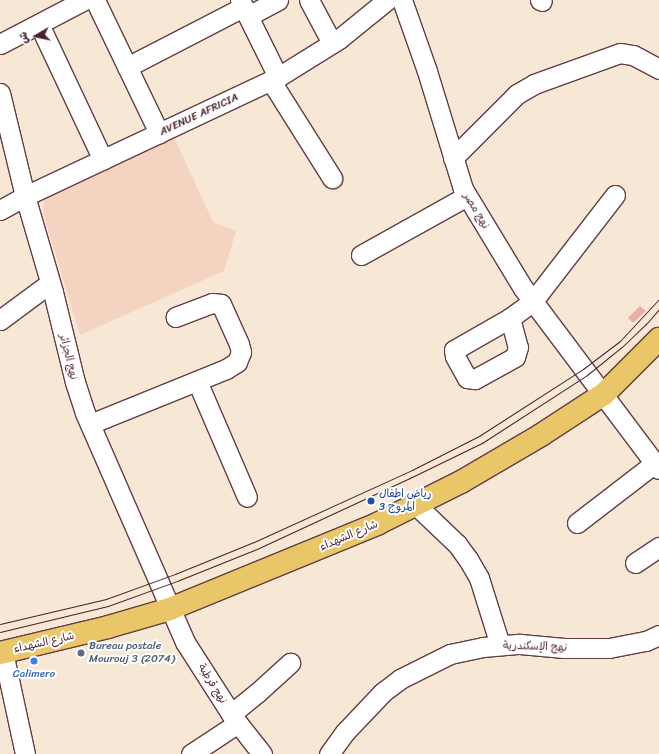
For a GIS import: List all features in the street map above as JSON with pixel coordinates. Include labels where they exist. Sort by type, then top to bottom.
[{"type":"main road","name":"شارع الشهداء","points":[[1,653],[108,627],[170,609],[377,524],[461,482],[521,447],[604,394],[659,339]]},
{"type":"street","points":[[0,44],[84,0]]},
{"type":"street","points":[[95,0],[159,133]]},
{"type":"street","points":[[127,67],[244,8],[278,0]]},
{"type":"street","points":[[309,0],[332,43]]},
{"type":"street","name":"AVENUE AFRICIA","points":[[0,210],[25,196],[274,79],[332,43],[387,0]]},
{"type":"street","name":"نهج مصر","points":[[402,0],[427,71],[463,189],[533,302],[657,466]]},
{"type":"street","points":[[244,8],[274,79],[332,178]]},
{"type":"street","points":[[39,24],[102,160]]},
{"type":"street","points":[[453,158],[517,94],[534,84],[620,53],[633,55],[659,69]]},
{"type":"street","name":"نهج الجزائر","points":[[0,93],[25,196],[50,283],[74,382],[90,424],[170,609]]},
{"type":"street","points":[[510,318],[533,302],[615,195]]},
{"type":"street","points":[[361,255],[467,196]]},
{"type":"street","points":[[0,320],[50,283]]},
{"type":"street","points":[[90,424],[233,365],[240,357],[239,344],[224,307],[221,304],[212,303],[176,317]]},
{"type":"street","points":[[197,381],[247,497]]},
{"type":"street","points":[[577,523],[657,466]]},
{"type":"street","points":[[416,505],[452,539],[468,559],[479,578],[500,646]]},
{"type":"street","points":[[635,563],[659,547]]},
{"type":"street","name":"نهج قرطبة","points":[[170,609],[185,642],[234,718],[262,754]]},
{"type":"street","name":"نهج الإسكندرية","points":[[329,754],[345,732],[383,692],[400,679],[450,654],[520,644],[564,648],[608,648],[646,642],[659,635]]},
{"type":"street","points":[[1,653],[24,754]]},
{"type":"street","points":[[191,754],[234,718],[290,663]]},
{"type":"shaded area","points":[[173,135],[213,222],[236,231],[224,271],[80,335],[43,213],[44,198],[61,187]]},
{"type":"building","points":[[640,306],[646,311],[633,323],[628,318]]},
{"type":"tram line","points":[[0,624],[106,599],[175,574],[254,542],[412,470],[479,436],[583,369],[620,341],[659,299]]},
{"type":"tram line","points":[[0,632],[108,606],[177,581],[259,548],[482,443],[587,375],[623,346],[659,309]]},
{"type":"place","name":"رياض اطفال المروج 3","points":[[371,501]]},
{"type":"place","name":"Bureau postale Mourouj 3 (2074)","points":[[81,653]]},
{"type":"place","name":"Calimero","points":[[34,661]]}]
